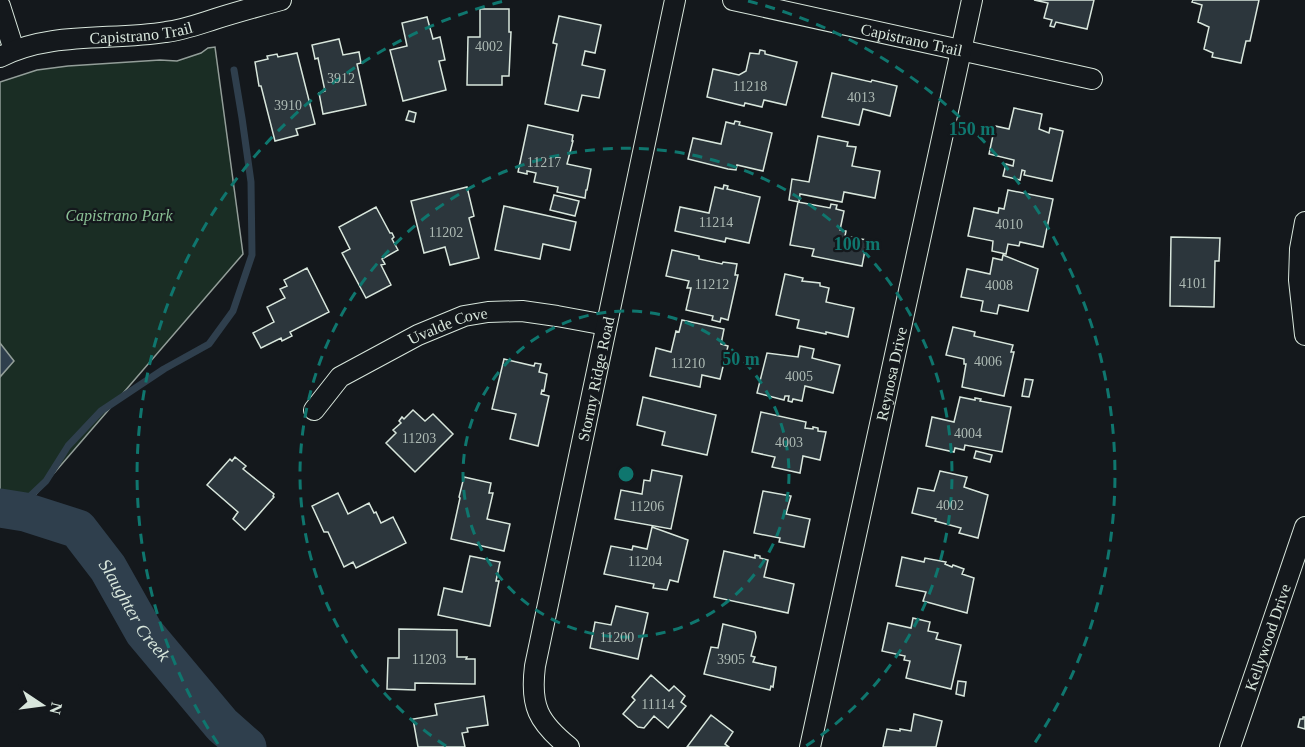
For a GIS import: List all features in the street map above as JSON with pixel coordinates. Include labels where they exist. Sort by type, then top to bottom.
[{"type":"street","name":"Capistrano Trail","points":[[7,53],[37,43],[58,40],[141,36],[170,32],[281,0]]},
{"type":"street","name":"Stormy Ridge Road","points":[[568,747],[538,713],[532,685],[675,0]]},
{"type":"street","name":"Capistrano Trail","points":[[733,0],[1092,79]]},
{"type":"street","name":"Reynosa Drive","points":[[810,747],[972,0]]},
{"type":"street","points":[[0,6],[7,53]]},
{"type":"street","points":[[1305,222],[1300,249],[1299,280],[1305,335]]},
{"type":"street","name":"Uvalde Cove","points":[[314,411],[340,377],[418,335],[464,316],[488,312],[522,311],[606,325]]},
{"type":"street","name":"Kellywood Drive","points":[[1230,747],[1305,527]]},
{"type":"green space","name":"Capistrano Park","points":[[215,47],[243,254],[24,508],[0,508],[0,82],[37,70],[68,66],[177,61]]},
{"type":"water","points":[[0,343],[14,361],[0,377]]},
{"type":"building","points":[[1034,0],[1094,0],[1087,29],[1056,22],[1054,27],[1050,26],[1052,20],[1044,18],[1048,3]]},
{"type":"building","points":[[1193,0],[1259,0],[1250,41],[1246,41],[1241,63],[1212,57],[1213,53],[1204,49],[1209,27],[1198,22],[1202,5],[1192,2]]},
{"type":"building","points":[[480,9],[509,9],[509,32],[511,32],[509,76],[502,76],[502,85],[467,85],[468,37],[480,37]]},
{"type":"building","points":[[559,16],[601,25],[595,53],[585,51],[582,65],[605,70],[599,98],[582,95],[578,111],[545,104],[557,44],[553,43]]},
{"type":"building","points":[[427,17],[433,39],[440,37],[445,60],[439,61],[446,90],[403,101],[390,50],[407,46],[402,23]]},
{"type":"building","points":[[339,39],[343,55],[359,52],[361,63],[357,64],[366,105],[323,114],[319,93],[325,91],[318,58],[315,59],[312,45]]},
{"type":"building","points":[[760,50],[765,51],[765,54],[797,62],[786,105],[764,100],[762,107],[745,103],[744,106],[707,97],[713,69],[739,75],[746,71],[750,53],[759,54]]},
{"type":"building","points":[[297,53],[315,124],[296,129],[298,135],[275,141],[261,86],[259,86],[255,62],[268,59],[267,56],[277,54],[278,57]]},
{"type":"building","points":[[832,73],[897,86],[890,116],[863,109],[859,125],[822,117]]},
{"type":"building","points":[[1014,108],[1042,114],[1039,129],[1049,133],[1050,128],[1063,131],[1052,181],[1024,175],[1025,171],[1022,170],[1020,180],[1003,176],[1006,164],[1013,166],[1014,160],[989,154],[995,126],[1009,129]]},
{"type":"building","points":[[409,111],[416,113],[414,122],[406,120]]},
{"type":"building","points":[[735,121],[740,122],[739,125],[772,133],[763,171],[737,165],[736,170],[728,169],[688,159],[693,138],[721,144],[726,122],[734,124]]},
{"type":"building","points":[[528,125],[573,135],[567,164],[591,169],[585,198],[557,192],[558,187],[534,182],[536,173],[518,172]]},
{"type":"building","points":[[818,136],[848,142],[847,146],[856,147],[852,166],[880,171],[875,198],[844,192],[842,202],[800,194],[799,202],[789,200],[792,179],[809,182]]},
{"type":"building","points":[[724,185],[728,186],[727,189],[760,197],[749,243],[726,238],[725,242],[675,231],[680,207],[709,213],[715,187],[723,189]]},
{"type":"building","points":[[467,187],[474,216],[469,218],[479,258],[450,265],[445,247],[424,253],[411,201]]},
{"type":"building","points":[[1008,190],[1053,199],[1043,247],[1020,242],[1019,246],[1008,244],[1006,254],[992,251],[993,241],[968,236],[974,208],[998,213],[999,208],[1004,209]]},
{"type":"building","points":[[554,195],[579,201],[575,216],[550,210]]},
{"type":"building","points":[[798,202],[830,208],[831,204],[837,205],[836,209],[844,211],[840,230],[846,231],[845,236],[867,240],[862,266],[812,256],[814,249],[790,245]]},
{"type":"building","points":[[504,206],[576,222],[570,250],[543,244],[540,259],[495,250]]},
{"type":"building","points":[[376,207],[392,233],[394,237],[392,239],[398,250],[382,259],[385,264],[381,265],[391,285],[366,298],[342,253],[350,249],[339,227]]},
{"type":"building","points":[[1171,237],[1220,238],[1219,261],[1215,261],[1214,307],[1170,306]]},
{"type":"building","points":[[672,250],[722,264],[723,262],[737,264],[735,275],[738,275],[728,320],[721,318],[720,322],[712,320],[713,316],[686,310],[691,288],[687,288],[689,281],[666,276]]},
{"type":"building","points":[[1003,255],[1038,269],[1028,311],[999,305],[997,314],[981,311],[983,301],[961,297],[967,269],[990,274],[993,258],[1002,260]]},
{"type":"building","points":[[307,268],[329,312],[290,332],[292,336],[282,341],[281,338],[261,348],[253,333],[274,322],[267,307],[285,298],[280,289],[287,286],[284,280]]},
{"type":"building","points":[[785,274],[803,278],[802,281],[820,283],[820,286],[829,288],[826,302],[854,308],[848,337],[797,328],[799,320],[776,315]]},
{"type":"building","points":[[682,320],[724,329],[721,344],[728,346],[720,379],[702,375],[700,387],[650,376],[656,348],[671,352],[676,331],[679,332]]},
{"type":"building","points":[[953,327],[975,332],[974,336],[1013,345],[1011,352],[1014,352],[1004,396],[962,387],[966,364],[964,364],[964,359],[946,355]]},
{"type":"building","points":[[800,346],[814,349],[812,358],[840,365],[833,393],[805,386],[802,401],[793,399],[792,402],[788,401],[789,396],[785,396],[784,400],[757,393],[767,353],[798,357]]},
{"type":"building","points":[[504,359],[534,366],[535,363],[541,364],[539,372],[547,374],[544,391],[542,390],[541,394],[549,396],[538,446],[510,439],[516,414],[492,409]]},
{"type":"building","points":[[1025,379],[1033,380],[1029,397],[1022,396]]},
{"type":"building","points":[[643,397],[716,415],[707,455],[662,445],[665,432],[637,425]]},
{"type":"building","points":[[960,397],[981,399],[980,401],[1011,407],[1002,452],[965,445],[964,450],[955,448],[954,452],[926,446],[932,417],[954,422]]},
{"type":"building","points":[[413,410],[425,421],[433,414],[453,434],[415,472],[386,443],[396,433],[393,430],[401,423],[399,421],[402,417],[404,419]]},
{"type":"building","points":[[761,412],[806,422],[805,428],[813,429],[813,427],[818,428],[818,431],[826,432],[820,460],[803,456],[800,473],[772,467],[775,457],[752,452]]},
{"type":"building","points":[[976,451],[992,455],[990,462],[974,458]]},
{"type":"building","points":[[235,457],[246,466],[243,469],[274,494],[274,497],[245,530],[233,519],[238,512],[207,485],[230,459],[232,461]]},
{"type":"building","points":[[652,470],[682,476],[671,529],[615,519],[621,490],[642,494],[644,480],[650,481]]},
{"type":"building","points":[[940,471],[967,477],[964,487],[988,495],[978,538],[959,533],[961,528],[912,513],[918,488],[934,491]]},
{"type":"building","points":[[464,477],[491,483],[489,493],[493,493],[487,519],[510,524],[504,551],[451,539]]},
{"type":"building","points":[[763,491],[791,496],[786,514],[810,519],[804,547],[779,542],[780,538],[754,533]]},
{"type":"building","points":[[338,493],[348,514],[369,503],[381,523],[393,517],[406,543],[356,568],[353,562],[344,567],[328,532],[324,532],[312,506]]},
{"type":"building","points":[[652,527],[688,540],[678,582],[670,580],[667,590],[653,588],[654,584],[604,574],[611,546],[632,550],[633,546],[647,549]]},
{"type":"building","points":[[724,551],[755,558],[755,555],[760,556],[768,560],[764,577],[794,584],[788,613],[714,597]]},
{"type":"building","points":[[470,556],[500,562],[496,581],[499,581],[490,626],[438,615],[444,588],[462,592]]},
{"type":"building","points":[[902,557],[924,562],[925,558],[946,562],[945,564],[952,567],[953,565],[964,569],[962,574],[974,578],[967,613],[923,601],[926,592],[896,586]]},
{"type":"building","points":[[616,606],[648,613],[638,659],[590,648],[595,622],[611,625]]},
{"type":"building","points":[[913,618],[930,622],[928,631],[938,633],[936,639],[961,645],[951,689],[906,678],[910,661],[904,660],[905,656],[882,651],[888,623],[911,628]]},
{"type":"building","points":[[723,624],[755,632],[756,637],[751,656],[755,657],[753,662],[776,667],[773,687],[771,686],[770,690],[704,674],[711,647],[718,648]]},
{"type":"building","points":[[399,629],[457,630],[457,657],[475,659],[475,684],[415,683],[415,690],[387,689],[388,658],[399,658]]},
{"type":"building","points":[[651,675],[669,691],[674,686],[685,696],[681,702],[686,706],[668,728],[654,716],[644,728],[638,727],[623,714],[635,700],[632,697]]},
{"type":"building","points":[[958,681],[966,682],[964,696],[956,694]]},
{"type":"building","points":[[484,696],[488,725],[467,728],[468,732],[462,733],[465,747],[418,747],[413,719],[437,715],[435,704]]},
{"type":"building","points":[[914,714],[942,721],[936,747],[883,747],[887,729],[911,731]]},
{"type":"building","points":[[711,715],[733,732],[725,744],[729,747],[687,747]]},
{"type":"building","points":[[1305,717],[1305,729],[1298,727]]},
{"type":"waterway","points":[[8,509],[27,499],[46,481],[68,446],[101,411],[164,369],[209,344],[233,311],[252,255],[251,182],[234,70]]},
{"type":"waterway","name":"Slaughter Creek","points":[[0,508],[25,512],[78,529],[108,568],[144,632],[222,725],[247,747]]}]
